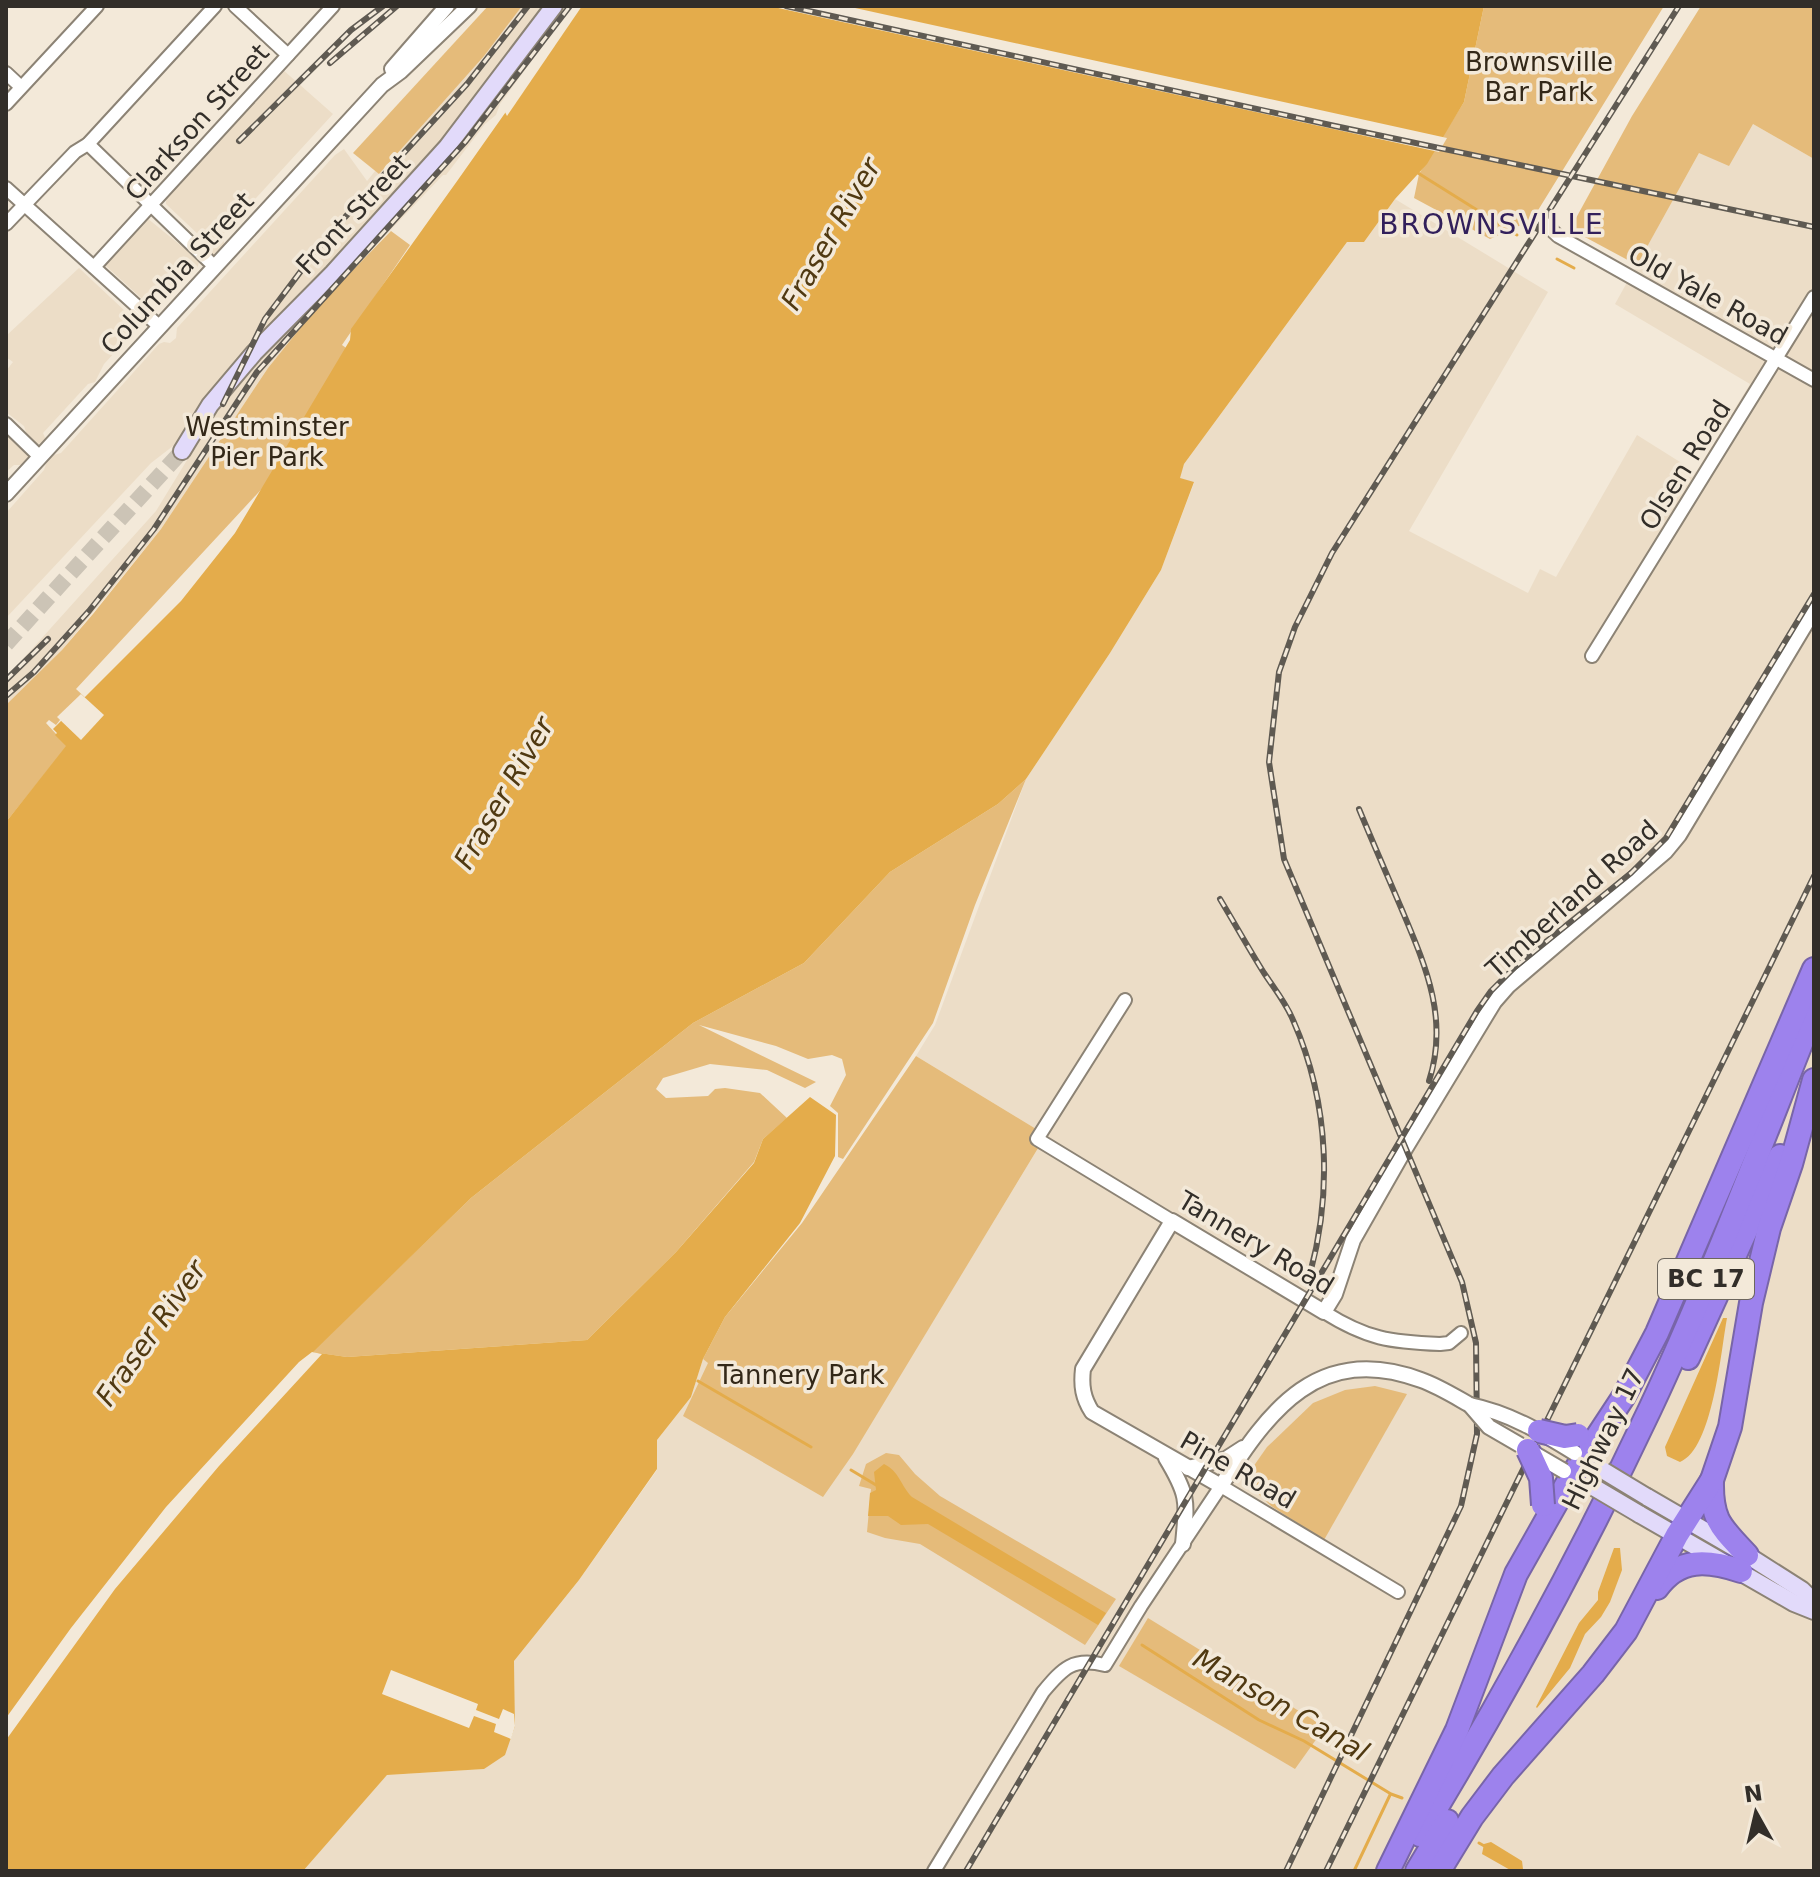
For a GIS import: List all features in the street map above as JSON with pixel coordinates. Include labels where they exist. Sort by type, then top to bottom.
[{"type":"highway","points":[[1388,1871],[1457,1730],[1505,1601],[1542,1516],[1574,1464],[1624,1396],[1679,1285],[1814,969]]},
{"type":"highway","name":"Highway 17","points":[[1399,1871],[1531,1646],[1651,1407],[1727,1230],[1814,1011]]},
{"type":"highway","points":[[1439,1871],[1472,1817],[1503,1776],[1593,1674],[1626,1631],[1682,1527],[1712,1480],[1730,1427],[1751,1303],[1769,1228],[1791,1164],[1814,1079]]},
{"type":"highway","name":"Highway 17","points":[[1417,1871],[1515,1704],[1598,1547],[1708,1316],[1814,1079]]},
{"type":"highway","points":[[1542,1516],[1541,1478],[1534,1441],[1587,1433],[1604,1420],[1624,1396]]},
{"type":"highway","points":[[1712,1480],[1712,1506],[1716,1519],[1744,1563]]},
{"type":"highway","points":[[1637,1612],[1663,1579],[1684,1565],[1744,1563]]},
{"type":"main road","name":"Front Street","points":[[182,451],[210,405],[254,353],[333,273],[468,123],[554,6]]},
{"type":"main road","points":[[1574,1464],[1604,1471],[1647,1497],[1682,1527],[1744,1563],[1810,1595]]},
{"type":"main road","points":[[1574,1464],[1595,1488],[1639,1514],[1682,1527]]},
{"type":"main road","points":[[1744,1563],[1794,1603],[1814,1611]]},
{"type":"street","points":[[6,104],[97,6]]},
{"type":"street","points":[[6,224],[75,152],[88,144],[215,6]]},
{"type":"street","points":[[235,6],[288,55]]},
{"type":"street","name":"Clarkson Street","points":[[94,267],[333,6]]},
{"type":"street","name":"Columbia Street","points":[[6,494],[382,85],[395,65],[447,6]]},
{"type":"street","name":"Columbia Street","points":[[382,85],[401,71],[469,6]]},
{"type":"street","points":[[6,73],[21,87]]},
{"type":"street","points":[[88,144],[215,267]]},
{"type":"street","points":[[6,188],[160,327]]},
{"type":"street","name":"Old Yale Road","points":[[1542,221],[1558,236],[1814,380]]},
{"type":"street","name":"Olsen Road","points":[[1592,656],[1814,297]]},
{"type":"street","points":[[6,424],[40,457]]},
{"type":"street","name":"Timberland Road","points":[[1324,1312],[1335,1294],[1353,1240],[1494,1002],[1508,986],[1665,852],[1679,835],[1814,610]]},
{"type":"street","name":"Tannery Road","points":[[1125,1000],[1037,1139],[1360,1334],[1440,1344],[1449,1343],[1461,1333]]},
{"type":"street","name":"Pine Road","points":[[1172,1221],[1083,1369],[1082,1391],[1092,1412],[1398,1592]]},
{"type":"street","points":[[934,1871],[1043,1692],[1060,1673],[1084,1661],[1105,1665],[1248,1443],[1280,1405],[1301,1389],[1323,1378],[1348,1371],[1373,1369],[1398,1373],[1440,1388],[1470,1405],[1496,1410],[1534,1441],[1574,1464]]},
{"type":"street","points":[[1470,1405],[1489,1427],[1534,1441],[1574,1464]]},
{"type":"street","points":[[1188,1468],[1226,1459],[1248,1443]]},
{"type":"street","points":[[1164,1454],[1183,1485],[1187,1501],[1183,1544]]},
{"type":"shaded area","points":[[509,6],[546,6],[423,163],[253,346],[186,436],[151,463],[6,618],[6,513],[46,464],[54,455],[61,453],[159,344],[170,343],[176,338],[177,328],[335,155],[344,149],[367,181]]},
{"type":"shaded area","points":[[561,6],[572,6],[500,104],[496,115],[485,124],[446,175],[319,305],[268,368],[161,529],[62,650],[6,708],[6,678],[156,511],[220,406],[437,167]]},
{"type":"shaded area","points":[[282,69],[333,114],[224,233],[224,245],[212,256],[200,248],[201,237],[166,204],[166,196]]},
{"type":"shaded area","points":[[1753,124],[1814,159],[1814,1871],[303,1871],[387,1775],[484,1769],[515,1726],[514,1661],[579,1580],[657,1470],[657,1440],[691,1397],[703,1359],[853,1453],[1046,1135],[916,1056],[935,1025],[1026,779],[1161,570],[1194,483],[1179,478],[1184,464],[1347,242],[1364,242],[1395,199],[1548,292],[1409,531],[1528,593],[1540,569],[1556,577],[1637,435],[1696,472],[1750,384],[1615,304],[1699,153]]},
{"type":"shaded area","points":[[147,218],[190,251],[199,262],[190,277],[182,277],[151,307],[105,265]]},
{"type":"shaded area","points":[[79,268],[126,312],[138,318],[140,325],[104,364],[95,382],[88,384],[43,433],[46,440],[37,445],[28,438],[24,426],[6,412],[6,371],[13,362],[6,357],[6,336]]},
{"type":"shaded area","points":[[6,432],[28,456],[23,465],[14,465],[6,472]]},
{"type":"green space","points":[[488,6],[522,6],[484,56],[379,174],[353,153]]},
{"type":"green space","name":"Brownsville Bar Park","points":[[1484,6],[1664,6],[1532,220],[1490,239],[1414,198],[1419,174],[1464,102]]},
{"type":"green space","points":[[1701,6],[1814,6],[1814,159],[1753,124],[1729,166],[1699,153],[1637,265],[1570,229],[1632,116]]},
{"type":"green space","name":"Westminster Pier Park","points":[[391,231],[410,245],[342,345],[374,368],[76,689],[104,715],[60,720],[56,725],[49,720],[46,723],[67,746],[6,822],[6,705],[62,650],[93,614],[161,529],[268,368],[319,305]]},
{"type":"green space","points":[[1026,779],[975,905],[933,1023],[843,1159],[838,1157],[838,1113],[830,1106],[846,1075],[842,1059],[832,1055],[808,1059],[776,1046],[699,1025],[816,1082],[805,1088],[767,1070],[710,1064],[663,1078],[656,1089],[666,1098],[708,1096],[715,1089],[725,1088],[760,1093],[787,1118],[763,1139],[754,1162],[676,1252],[587,1340],[347,1357],[312,1352],[471,1198],[693,1023],[804,963],[890,872],[998,804]]},
{"type":"green space","name":"Tannery Park","points":[[916,1056],[1046,1135],[853,1454],[823,1497],[683,1416],[708,1363],[703,1359],[725,1317],[802,1223]]},
{"type":"green space","points":[[1375,1386],[1407,1394],[1324,1540],[1271,1506],[1250,1486],[1253,1467],[1267,1447],[1313,1403],[1345,1390]]},
{"type":"green space","points":[[886,1453],[899,1455],[940,1496],[1116,1599],[1085,1645],[920,1544],[867,1532],[871,1489],[859,1486],[866,1464]]},
{"type":"green space","points":[[1148,1618],[1325,1727],[1295,1769],[1119,1666]]},
{"type":"water","name":"Fraser River","points":[[579,6],[1484,6],[1464,102],[1427,164],[1395,199],[1364,242],[1347,242],[1184,464],[1180,478],[1194,482],[1161,570],[1026,779],[998,804],[890,872],[804,963],[693,1023],[471,1198],[313,1352],[347,1357],[587,1340],[676,1252],[754,1163],[763,1139],[810,1097],[836,1115],[835,1156],[800,1223],[725,1317],[703,1359],[691,1397],[657,1440],[657,1469],[579,1580],[514,1661],[515,1726],[505,1755],[484,1769],[387,1775],[303,1871],[6,1871],[6,822],[66,746],[53,729],[181,601],[235,533],[350,340],[351,329]]},
{"type":"water","points":[[1723,1318],[1727,1318],[1708,1419],[1691,1453],[1680,1462],[1667,1456],[1665,1447]]},
{"type":"water","points":[[884,1464],[912,1497],[1106,1613],[1098,1625],[928,1524],[901,1525],[888,1516],[868,1516],[870,1493],[876,1490],[874,1472]]},
{"type":"water","points":[[1614,1548],[1620,1548],[1622,1570],[1610,1602],[1585,1634],[1570,1668],[1537,1708],[1579,1623],[1598,1600]]},
{"type":"water","points":[[1491,1842],[1522,1861],[1523,1869],[1527,1871],[1512,1871],[1482,1854],[1484,1844]]},
{"type":"pier","points":[[575,6],[582,6],[507,116],[504,110]]},
{"type":"pier","points":[[769,6],[846,6],[1447,138],[1439,152]]},
{"type":"pier","points":[[81,694],[104,715],[81,740],[57,717]]},
{"type":"pier","points":[[312,1352],[322,1354],[219,1466],[115,1589],[6,1740],[6,1718],[71,1628],[166,1507],[299,1362]]},
{"type":"pier","points":[[391,1670],[478,1704],[476,1710],[499,1719],[503,1709],[514,1714],[515,1726],[511,1739],[494,1732],[496,1724],[474,1716],[469,1728],[382,1694]]},
{"type":"waterway","points":[[1418,173],[1517,235]]},
{"type":"waterway","points":[[1557,259],[1574,268]]},
{"type":"waterway","name":"Manson Canal","points":[[698,1381],[811,1447]]},
{"type":"waterway","name":"Manson Canal","points":[[851,1470],[876,1485]]},
{"type":"waterway","name":"Manson Canal","points":[[1142,1645],[1259,1720],[1304,1741],[1402,1798]]},
{"type":"waterway","points":[[1354,1871],[1390,1795]]},
{"type":"waterway","name":"Manson Canal","points":[[1479,1843],[1488,1848]]},
{"type":"tunnel","points":[[6,644],[182,451]]},
{"type":"railway","points":[[239,141],[351,30],[383,6]]},
{"type":"railway","points":[[330,63],[397,6]]},
{"type":"railway","points":[[223,404],[265,319],[325,239],[467,84],[528,6]]},
{"type":"railway","points":[[6,696],[34,672],[89,611],[154,529],[257,372],[466,141],[570,6]]},
{"type":"railway","points":[[786,6],[1814,227]]},
{"type":"railway","points":[[1286,1871],[1461,1506],[1477,1434],[1476,1343],[1462,1282],[1284,859],[1269,762],[1279,672],[1295,627],[1332,553],[1679,6]]},
{"type":"railway","points":[[966,1871],[1477,1011],[1491,991],[1515,967],[1631,873],[1666,838],[1814,594]]},
{"type":"railway","points":[[6,680],[48,639]]},
{"type":"railway","points":[[1359,809],[1419,952],[1432,994],[1437,1036],[1429,1081]]},
{"type":"railway","points":[[1326,1871],[1814,876]]},
{"type":"railway","points":[[1220,899],[1290,1014],[1314,1085],[1321,1118],[1324,1185],[1321,1218],[1307,1284]]},
{"type":"district","name":"BROWNSVILLE","points":[[1492,224]]}]
